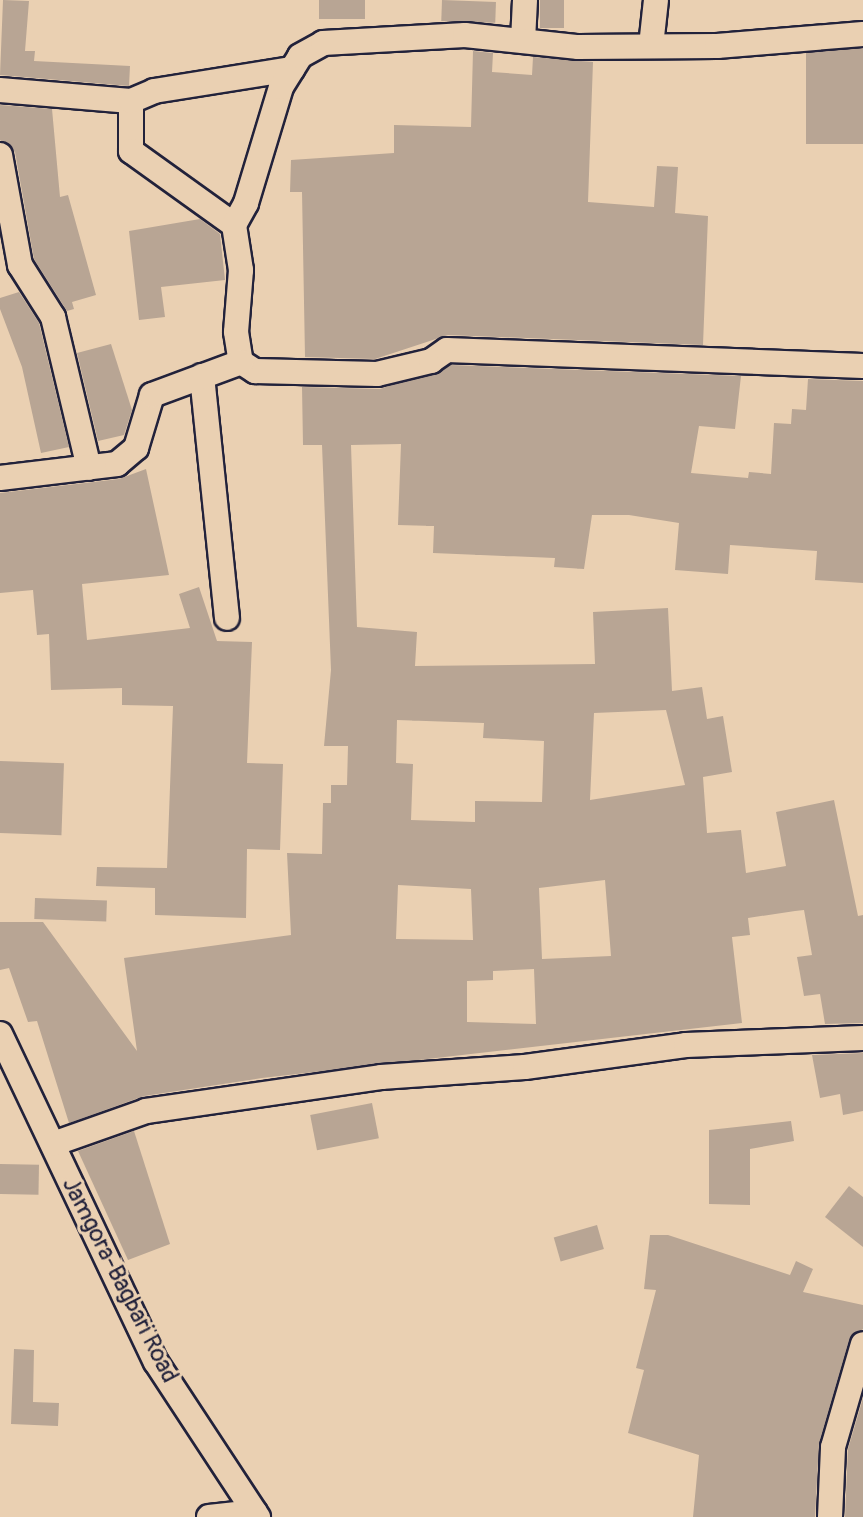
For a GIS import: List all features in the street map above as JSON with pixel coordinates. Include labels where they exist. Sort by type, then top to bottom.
[{"type":"street","points":[[523,41],[525,0]]},
{"type":"street","points":[[651,46],[656,0]]},
{"type":"street","points":[[863,34],[651,46],[523,41],[465,35],[323,43],[292,69],[234,225],[240,248],[236,332],[241,362],[255,371],[377,374],[431,361],[447,350],[863,366]]},
{"type":"street","points":[[0,90],[131,101],[154,91],[292,69]]},
{"type":"street","points":[[131,101],[131,151],[234,225]]},
{"type":"street","points":[[0,155],[20,265],[53,317],[89,468]]},
{"type":"street","points":[[0,478],[117,464],[136,448],[152,395],[241,362]]},
{"type":"street","points":[[202,376],[227,618]]},
{"type":"street","name":"Jamgora-Bagbari Road","points":[[0,1034],[156,1362],[256,1515]]},
{"type":"street","points":[[53,1144],[146,1111],[381,1077],[766,1038],[863,1038]]},
{"type":"street","points":[[830,1517],[833,1447],[863,1344]]},
{"type":"street","points":[[209,1517],[256,1515]]},
{"type":"building","points":[[3,0],[29,1],[25,51],[35,51],[34,61],[130,66],[129,86],[0,75]]},
{"type":"building","points":[[319,0],[365,0],[365,19],[319,19]]},
{"type":"building","points":[[442,0],[496,2],[495,23],[441,21]]},
{"type":"building","points":[[540,0],[564,0],[564,28],[540,28]]},
{"type":"building","points":[[806,49],[863,49],[863,144],[806,144]]},
{"type":"building","points":[[473,51],[493,53],[492,72],[532,75],[533,57],[593,62],[588,202],[654,207],[657,166],[678,167],[675,213],[708,216],[703,345],[448,335],[375,359],[305,357],[302,192],[290,192],[291,160],[394,153],[394,125],[471,127]]},
{"type":"building","points":[[0,105],[52,109],[60,197],[68,195],[96,295],[72,302],[74,309],[67,311],[34,259],[15,152],[0,140]]},
{"type":"building","points":[[200,219],[220,234],[225,280],[161,287],[165,317],[139,320],[129,231]]},
{"type":"building","points":[[19,292],[39,323],[69,447],[41,453],[22,367],[0,309],[0,298]]},
{"type":"building","points":[[111,344],[132,410],[124,435],[98,441],[77,353]]},
{"type":"building","points":[[451,365],[741,376],[735,429],[699,426],[691,473],[748,478],[749,472],[771,474],[774,423],[791,424],[792,409],[806,410],[808,379],[863,381],[863,583],[815,580],[817,551],[730,545],[728,574],[675,570],[679,523],[629,515],[592,515],[584,569],[554,567],[555,558],[433,553],[434,526],[398,525],[401,444],[351,445],[357,627],[417,632],[415,666],[595,664],[593,612],[668,608],[672,691],[702,687],[707,719],[723,716],[732,772],[703,777],[707,833],[741,830],[746,873],[786,866],[776,812],[834,800],[858,916],[863,915],[863,1023],[825,1024],[820,994],[804,996],[797,957],[812,955],[804,910],[795,911],[748,918],[750,935],[732,937],[742,1023],[262,1078],[144,1096],[69,1123],[37,1021],[28,1022],[9,968],[0,970],[0,922],[43,922],[137,1051],[124,958],[291,935],[287,853],[322,854],[323,803],[331,803],[331,785],[347,785],[348,746],[324,746],[331,670],[322,445],[303,445],[302,387],[380,389]],"holes":[[[666,710],[685,785],[590,800],[594,713]],[[397,720],[484,723],[483,738],[544,741],[542,802],[475,801],[475,822],[411,820],[413,764],[396,763]],[[605,880],[611,956],[542,959],[539,888]],[[398,885],[471,889],[473,940],[396,939]],[[534,969],[536,1024],[467,1022],[467,981],[493,980],[493,971]]]},
{"type":"building","points":[[146,469],[169,575],[82,584],[87,640],[190,628],[179,594],[199,587],[217,641],[252,642],[247,763],[283,764],[280,850],[247,849],[246,918],[155,915],[155,888],[96,886],[97,867],[167,868],[173,706],[122,705],[122,688],[51,690],[49,634],[37,635],[33,590],[0,593],[0,493],[119,479]]},
{"type":"building","points":[[0,761],[64,763],[61,835],[0,833]]},
{"type":"building","points":[[35,898],[107,901],[106,921],[34,919]]},
{"type":"building","points":[[863,1053],[863,1111],[843,1115],[840,1094],[820,1098],[812,1055]]},
{"type":"building","points":[[372,1103],[379,1138],[317,1150],[310,1115]]},
{"type":"building","points":[[791,1121],[794,1141],[750,1149],[750,1205],[709,1204],[709,1130]]},
{"type":"building","points":[[134,1131],[170,1244],[128,1260],[78,1151]]},
{"type":"building","points":[[0,1164],[39,1165],[38,1195],[0,1194]]},
{"type":"building","points":[[849,1186],[863,1197],[863,1247],[825,1217]]},
{"type":"building","points":[[597,1225],[604,1249],[561,1261],[554,1237]]},
{"type":"building","points":[[650,1235],[668,1235],[790,1275],[796,1261],[813,1269],[803,1292],[863,1305],[863,1329],[849,1340],[819,1443],[815,1517],[693,1517],[699,1455],[628,1433],[644,1370],[636,1368],[656,1290],[644,1289]]},
{"type":"building","points":[[14,1349],[34,1350],[33,1402],[59,1403],[58,1426],[11,1424]]},
{"type":"building","points":[[863,1398],[863,1517],[845,1517],[848,1449]]}]
